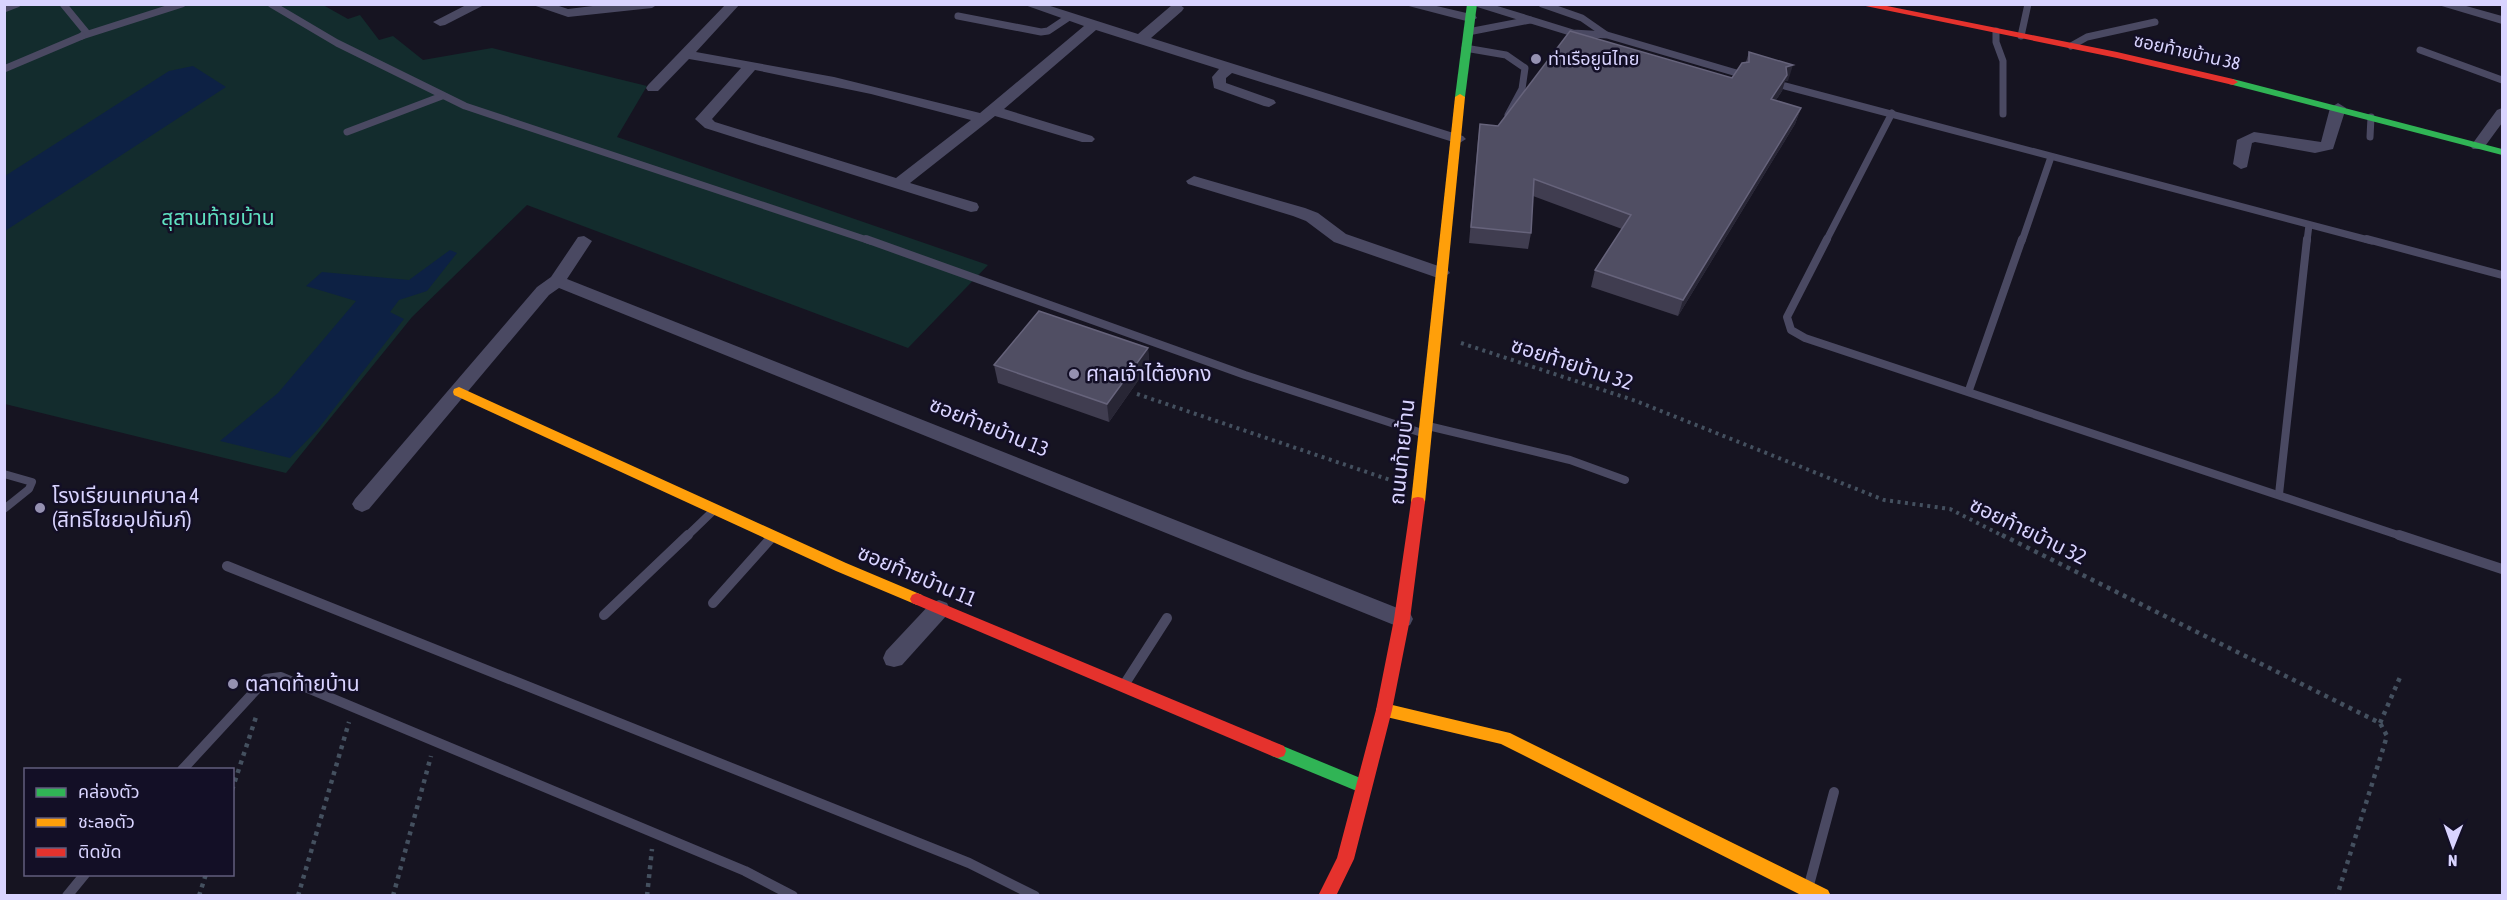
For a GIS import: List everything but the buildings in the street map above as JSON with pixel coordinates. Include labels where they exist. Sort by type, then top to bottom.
[{"type":"street","points":[[440,22],[480,4]]},
{"type":"street","points":[[536,4],[568,13],[652,4]]},
{"type":"street","points":[[653,88],[734,4]]},
{"type":"street","points":[[1028,4],[1050,7],[1069,17],[1458,139]]},
{"type":"street","points":[[1407,4],[1470,18]]},
{"type":"street","name":"ซอยท้ายบ้าน 38","points":[[1860,4],[2071,46],[2269,90],[2502,152]]},
{"type":"street","points":[[2441,4],[2502,20]]},
{"type":"street","points":[[1142,39],[1177,8]]},
{"type":"street","name":"ถนนท้ายบ้าน","points":[[1327,896],[1346,859],[1384,710],[1402,618],[1420,490],[1441,273],[1470,18]]},
{"type":"street","points":[[897,185],[988,114],[1095,24]]},
{"type":"street","points":[[684,54],[903,95],[1087,139]]},
{"type":"street","points":[[752,65],[703,119],[710,125],[971,207]]},
{"type":"street","points":[[1229,67],[1219,77],[1219,85],[1269,103]]},
{"type":"street","points":[[2241,164],[2245,140],[2254,138],[2315,148],[2328,146],[2338,108]]},
{"type":"street","points":[[2478,146],[2502,113]]},
{"type":"street","points":[[1194,181],[1299,212],[1312,217],[1340,238],[1441,273]]},
{"type":"street","points":[[362,504],[543,291],[557,281],[584,241]]},
{"type":"street","name":"ซอยท้ายบ้าน 13","points":[[557,281],[1402,618]]},
{"type":"street","name":"ซอยท้ายบ้าน 11","points":[[459,392],[715,510],[939,609],[1364,787]]},
{"type":"street","points":[[894,658],[939,609]]},
{"type":"street","points":[[1384,710],[1504,738],[1822,896]]},
{"type":"lane","points":[[4,9],[17,4]]},
{"type":"lane","points":[[63,4],[86,32],[82,36]]},
{"type":"lane","points":[[4,69],[82,36],[182,4]]},
{"type":"lane","points":[[271,4],[337,43],[374,59],[465,106],[928,260],[1245,375],[1426,430],[1570,460],[1625,480]]},
{"type":"lane","points":[[1479,4],[1573,33],[1607,35],[1740,74]]},
{"type":"lane","points":[[1542,4],[1582,18],[1607,35]]},
{"type":"lane","points":[[2020,36],[2028,4]]},
{"type":"lane","points":[[958,16],[1041,32],[1048,31],[1069,17]]},
{"type":"lane","points":[[1470,18],[1533,19]]},
{"type":"lane","points":[[2071,46],[2087,37],[2155,21]]},
{"type":"lane","points":[[1996,31],[1996,42],[2003,61],[2003,114]]},
{"type":"lane","points":[[1465,48],[1512,56],[1525,68],[1522,89],[1512,110],[1499,126]]},
{"type":"lane","points":[[2420,50],[2502,80]]},
{"type":"lane","points":[[1785,86],[2502,275]]},
{"type":"lane","points":[[347,132],[442,96]]},
{"type":"lane","points":[[1892,113],[1787,317],[1791,330],[1805,338],[1969,390],[2502,569]]},
{"type":"lane","points":[[2370,137],[2371,117]]},
{"type":"lane","points":[[1969,390],[2051,157]]},
{"type":"lane","points":[[2279,494],[2309,225]]},
{"type":"lane","points":[[4,474],[32,482],[29,489],[4,509]]},
{"type":"lane","points":[[604,615],[715,510]]},
{"type":"lane","points":[[713,603],[773,536]]},
{"type":"lane","points":[[227,566],[969,863],[1035,896]]},
{"type":"lane","points":[[1124,686],[1167,618]]},
{"type":"lane","points":[[184,768],[266,679],[281,677],[746,871],[793,896]]},
{"type":"lane","points":[[1808,889],[1834,792]]},
{"type":"lane","points":[[67,896],[83,876]]},
{"type":"path","name":"ซอยท้ายบ้าน 32","points":[[1474,348],[1626,397],[1884,500],[1944,507],[2380,723]]},
{"type":"path","points":[[1137,394],[1420,490]]},
{"type":"path","points":[[2337,896],[2387,736],[2380,723],[2401,675]]},
{"type":"path","points":[[234,784],[262,698],[255,691]]},
{"type":"path","points":[[298,896],[353,707]]},
{"type":"path","points":[[393,896],[435,741]]},
{"type":"path","points":[[647,896],[654,832]]},
{"type":"path","points":[[199,896],[205,876]]},
{"type":"green space","name":"สุสานท้ายบ้าน","points":[[5,5],[323,5],[348,19],[360,15],[379,40],[393,36],[423,60],[492,48],[647,86],[617,137],[988,265],[908,348],[527,205],[412,317],[286,473],[5,404]]},
{"type":"water","points":[[193,66],[226,87],[5,231],[5,176],[169,71]]},
{"type":"water","points":[[450,250],[457,253],[427,291],[399,300],[390,312],[404,319],[318,429],[290,458],[220,441],[278,393],[356,301],[306,286],[322,272],[409,280]]},
{"type":"traffic: fast","points":[[1460,97],[1472,4]]},
{"type":"traffic: fast","points":[[2233,82],[2502,152]]},
{"type":"traffic: fast","points":[[1278,751],[1364,787]]},
{"type":"traffic: slow","points":[[1418,502],[1460,97]]},
{"type":"traffic: slow","points":[[459,392],[841,567],[917,599]]},
{"type":"traffic: slow","points":[[1384,710],[1504,738],[1822,896]]},
{"type":"traffic: jam","points":[[1860,4],[2117,55],[2233,82]]},
{"type":"traffic: jam","points":[[1327,896],[1345,859],[1384,710],[1402,619],[1418,502]]},
{"type":"traffic: jam","points":[[917,599],[1278,751]]},
{"type":"place","name":"ท่าเรือยูนิไทย","points":[[1536,59]]},
{"type":"place","name":"ศาลเจ้าไต้ฮงกง","points":[[1074,374]]},
{"type":"place","name":"โรงเรียนเทศบาล 4 (สิทธิไชยอุปถัมภ์)","points":[[40,508]]},
{"type":"place","name":"ตลาดท้ายบ้าน","points":[[233,684]]}]
